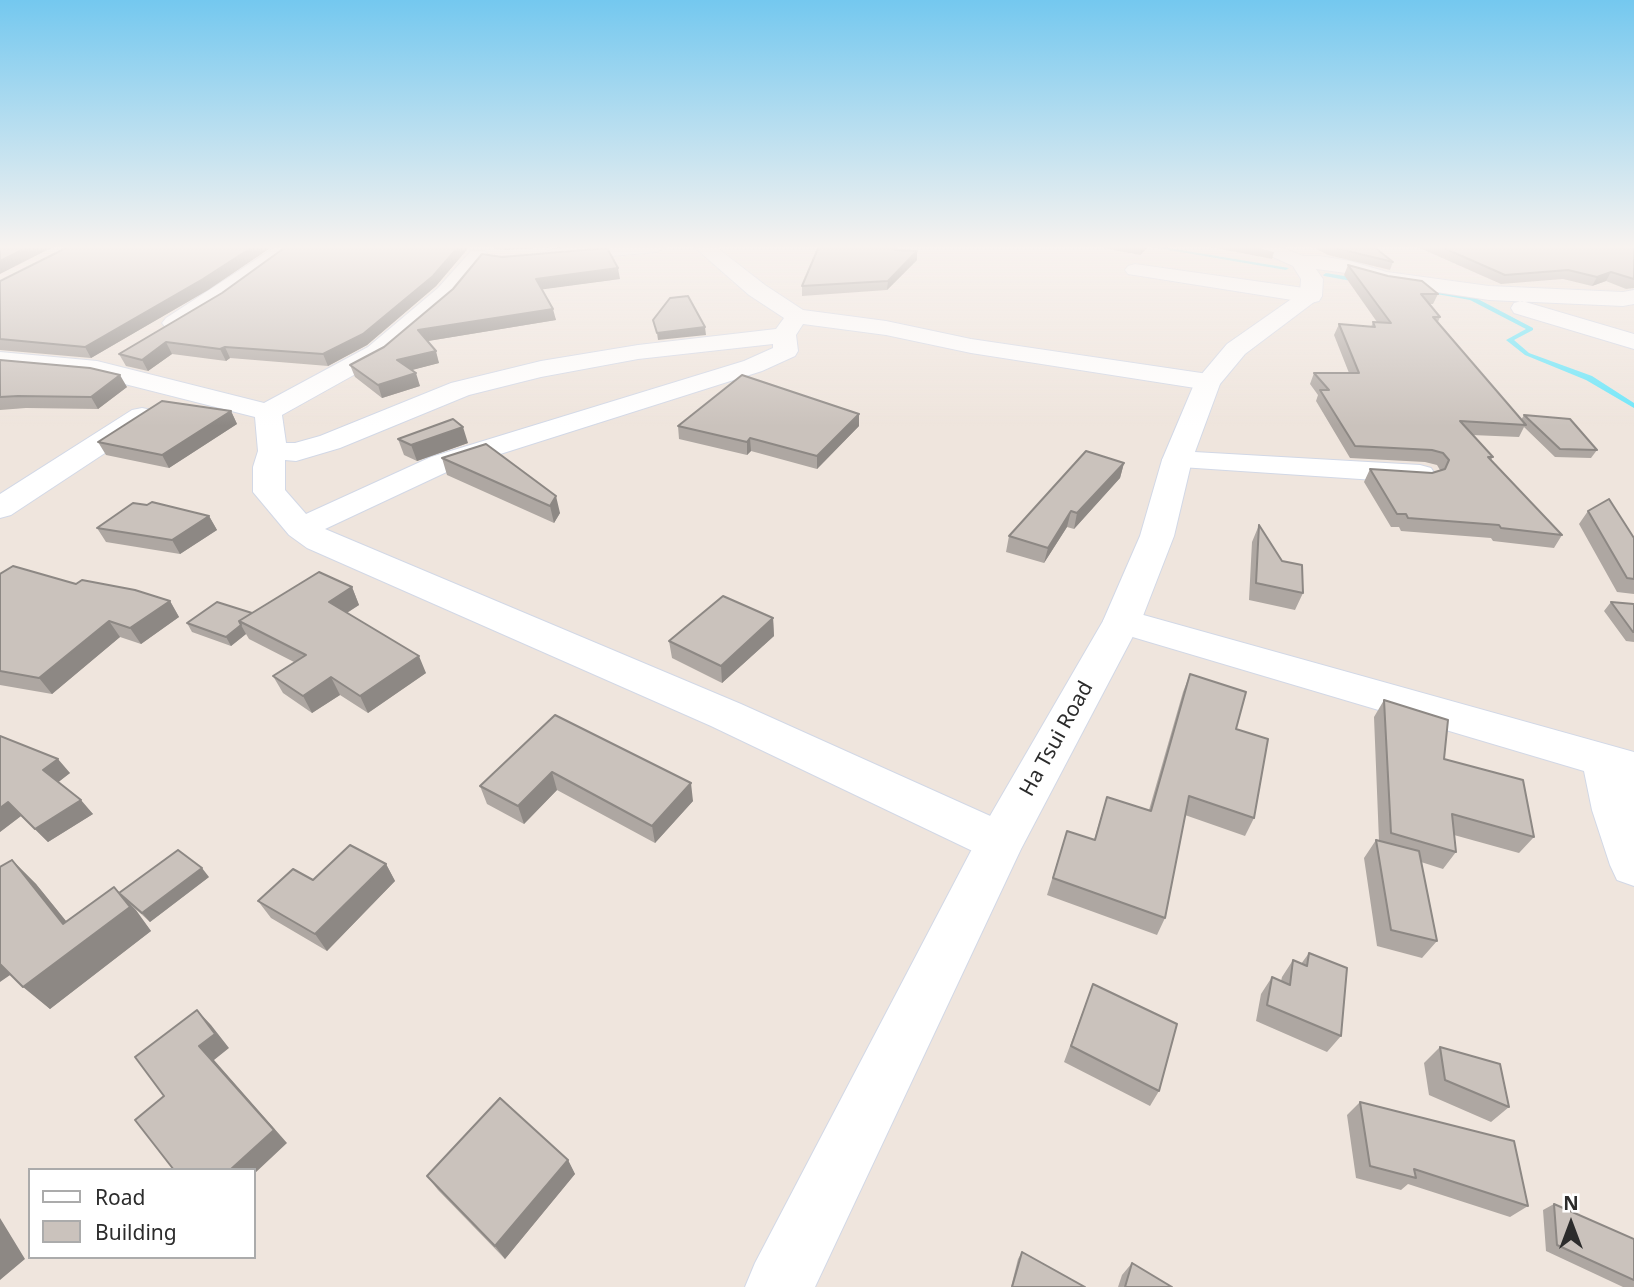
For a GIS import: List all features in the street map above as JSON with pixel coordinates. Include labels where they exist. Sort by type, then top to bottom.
[{"type":"street","points":[[157,333],[202,306]]},
{"type":"street","points":[[0,360],[109,362],[182,390],[268,412],[377,352],[431,306]]},
{"type":"street","points":[[773,306],[791,325]]},
{"type":"street","name":"Ha Tsui Road","points":[[779,1287],[1000,842],[1122,621],[1157,536],[1177,460],[1208,382],[1236,349],[1264,306]]},
{"type":"street","points":[[1518,306],[1634,342]]},
{"type":"street","points":[[301,528],[442,463],[605,415],[753,366],[786,351],[791,325]]},
{"type":"street","points":[[273,451],[296,452],[330,442],[460,389],[541,369],[791,325],[886,328],[971,346],[1208,382]]},
{"type":"street","points":[[0,508],[182,390]]},
{"type":"street","points":[[268,412],[273,451],[268,467],[269,492],[301,528],[319,541],[713,710],[1000,842]]},
{"type":"street","points":[[1177,460],[1425,474]]},
{"type":"street","points":[[1122,621],[1619,765],[1615,810],[1634,865]]},
{"type":"building","points":[[0,306],[156,306],[85,347],[0,339]]},
{"type":"building","points":[[200,306],[397,306],[363,334],[323,354],[225,347],[220,349],[166,342],[142,360],[119,354]]},
{"type":"building","points":[[433,306],[551,306],[553,309],[418,330],[436,351],[397,360],[416,373],[378,385],[350,365],[384,347]]},
{"type":"building","points":[[664,306],[694,306],[705,327],[657,333],[653,320]]},
{"type":"building","points":[[1378,306],[1431,306],[1440,317],[1433,317],[1526,425],[1460,421],[1493,457],[1488,457],[1562,535],[1501,528],[1499,525],[1408,518],[1406,514],[1397,514],[1370,469],[1432,473],[1445,469],[1449,460],[1443,453],[1432,450],[1355,446],[1320,390],[1329,390],[1314,373],[1359,373],[1339,324],[1375,327],[1373,322],[1391,323]]},
{"type":"building","points":[[0,360],[90,368],[120,375],[91,397],[0,397]]},
{"type":"building","points":[[742,375],[859,414],[817,456],[750,438],[747,442],[678,426]]},
{"type":"building","points":[[162,401],[231,411],[162,455],[98,442]]},
{"type":"building","points":[[1524,415],[1570,419],[1597,450],[1560,449]]},
{"type":"building","points":[[453,419],[463,427],[411,445],[398,439]]},
{"type":"building","points":[[486,444],[556,496],[550,506],[442,458]]},
{"type":"building","points":[[1086,451],[1124,463],[1077,513],[1071,511],[1048,548],[1009,536]]},
{"type":"building","points":[[1609,499],[1634,538],[1634,579],[1627,578],[1588,511]]},
{"type":"building","points":[[152,502],[209,516],[172,540],[97,528],[133,503],[147,505]]},
{"type":"building","points":[[1259,525],[1282,561],[1302,565],[1303,593],[1256,583]]},
{"type":"building","points":[[13,566],[76,584],[82,580],[135,590],[170,601],[130,628],[109,621],[39,678],[0,671],[0,574]]},
{"type":"building","points":[[319,572],[352,587],[329,602],[419,656],[360,696],[331,677],[303,696],[273,676],[306,655],[239,621]]},
{"type":"building","points":[[723,596],[773,618],[721,666],[669,641]]},
{"type":"building","points":[[217,602],[252,613],[239,621],[241,625],[226,637],[187,623]]},
{"type":"building","points":[[1611,602],[1634,604],[1634,632],[1633,632]]},
{"type":"building","points":[[1190,674],[1246,692],[1236,729],[1268,739],[1254,818],[1189,796],[1165,918],[1053,878],[1067,831],[1095,840],[1107,797],[1151,811]]},
{"type":"building","points":[[1384,700],[1448,720],[1444,759],[1523,780],[1534,837],[1452,814],[1456,852],[1391,833]]},
{"type":"building","points":[[555,715],[691,783],[652,826],[552,772],[518,806],[480,786]]},
{"type":"building","points":[[0,736],[58,759],[43,770],[81,800],[35,829],[8,802],[0,808]]},
{"type":"building","points":[[1376,840],[1419,851],[1437,941],[1391,930]]},
{"type":"building","points":[[350,845],[386,864],[315,934],[258,901],[293,869],[313,880]]},
{"type":"building","points":[[178,850],[202,868],[142,913],[119,893]]},
{"type":"building","points":[[12,860],[63,924],[114,887],[130,907],[23,987],[0,964],[0,867]]},
{"type":"building","points":[[1309,953],[1347,968],[1341,1036],[1267,1005],[1272,977],[1290,985],[1293,960],[1307,966]]},
{"type":"building","points":[[1093,984],[1177,1024],[1159,1091],[1071,1046]]},
{"type":"building","points":[[197,1010],[215,1034],[199,1046],[274,1130],[232,1168],[172,1168],[135,1120],[164,1096],[135,1057]]},
{"type":"building","points":[[1440,1047],[1500,1064],[1509,1107],[1445,1080]]},
{"type":"building","points":[[500,1098],[568,1160],[495,1246],[427,1176]]},
{"type":"building","points":[[1360,1102],[1514,1141],[1528,1206],[1414,1169],[1416,1178],[1370,1166]]},
{"type":"building","points":[[1554,1204],[1634,1239],[1634,1280],[1557,1245]]},
{"type":"building","points":[[1022,1252],[1085,1287],[1012,1287]]},
{"type":"building","points":[[1132,1263],[1172,1287],[1125,1287]]},
{"type":"waterway","points":[[1487,306],[1531,329],[1509,340],[1527,354],[1589,378],[1634,406]]}]
